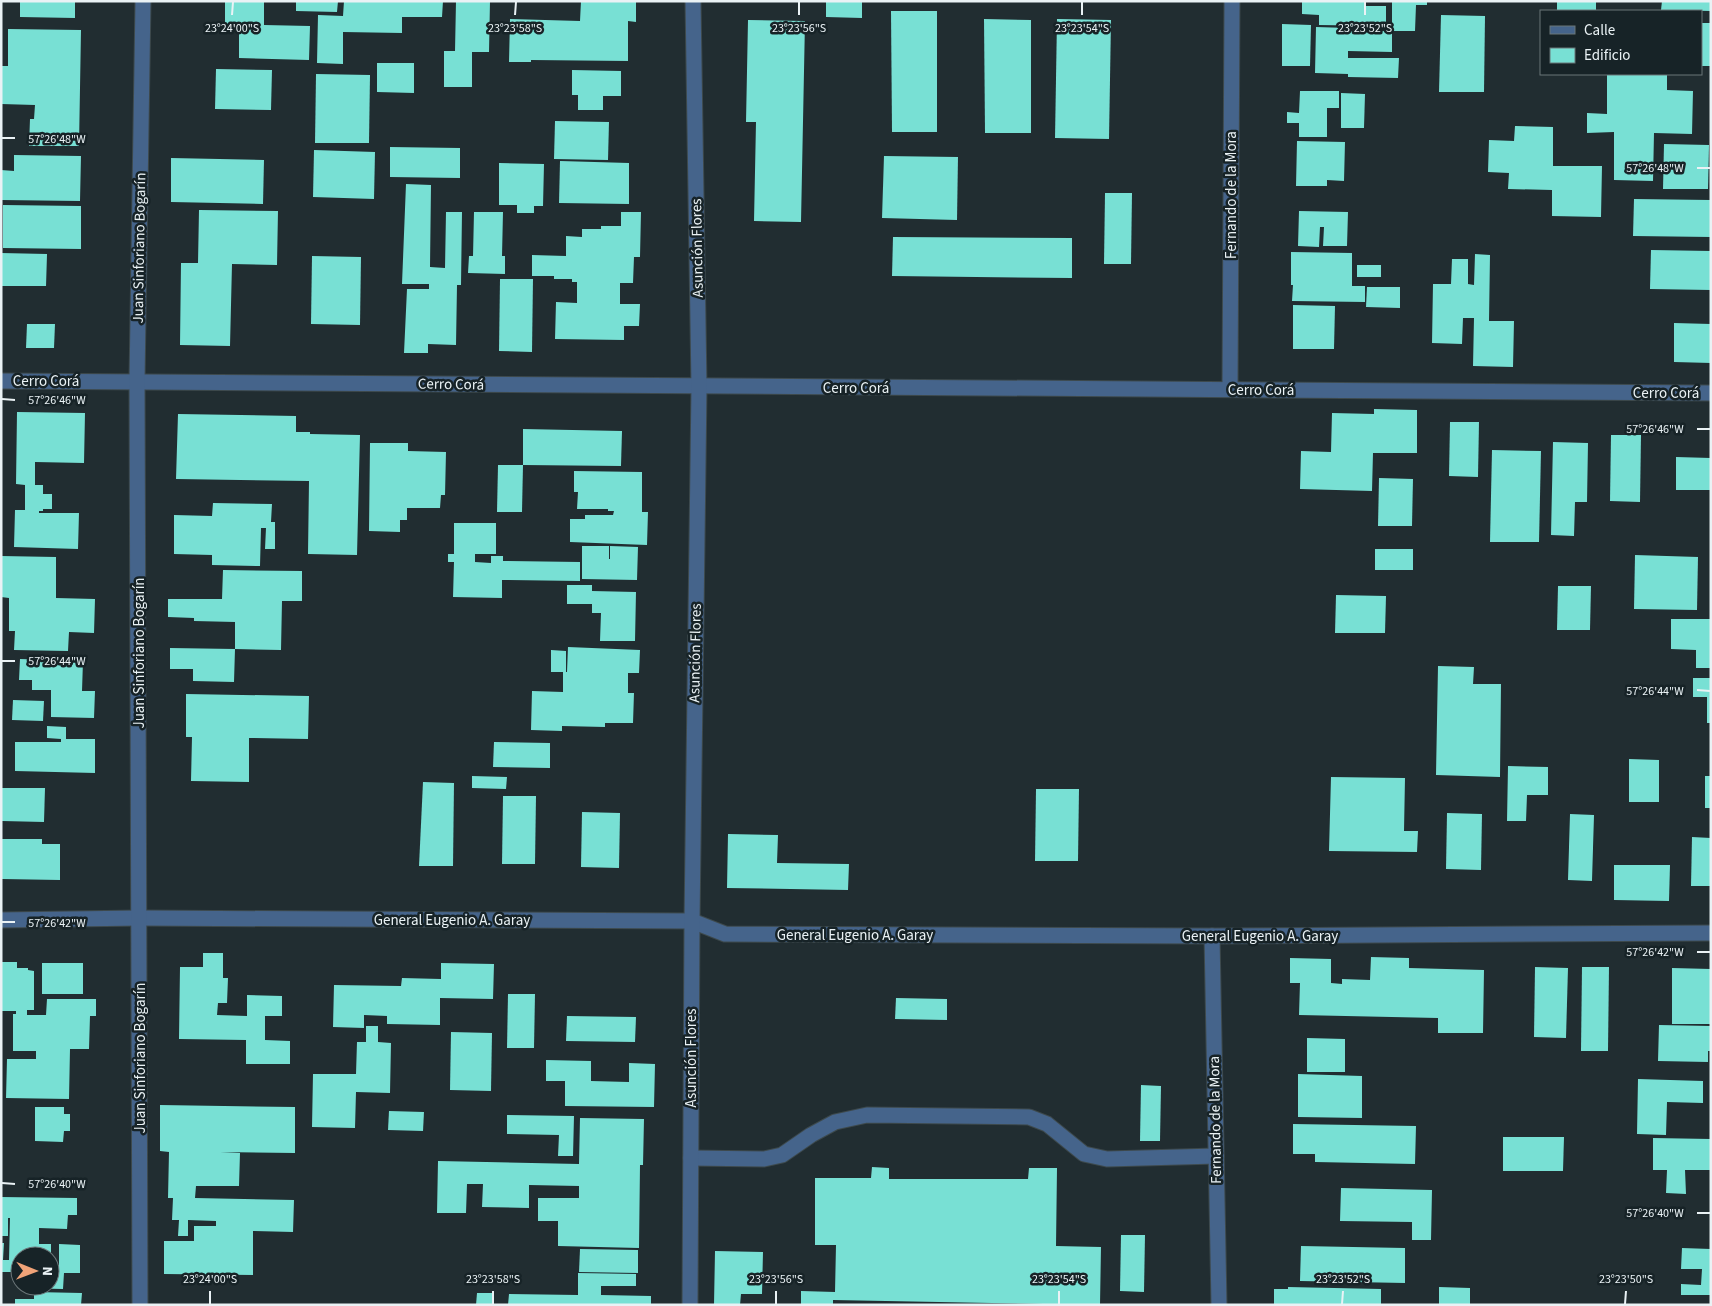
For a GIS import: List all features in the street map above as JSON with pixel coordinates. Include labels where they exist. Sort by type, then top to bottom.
[{"type":"street","name":"Juan Sinforiano Bogarín","points":[[140,1305],[137,381],[143,1]]},
{"type":"street","name":"Asunción Flores","points":[[690,1305],[692,921],[699,387],[693,1]]},
{"type":"street","name":"Fernando de la Mora","points":[[1230,389],[1232,1]]},
{"type":"street","name":"Cerro Corá","points":[[1,380],[699,387],[1711,393]]},
{"type":"street","name":"General Eugenio A. Garay","points":[[1,920],[140,918],[692,921],[725,934],[1212,936],[1711,933]]},
{"type":"street","name":"Fernando de la Mora","points":[[1212,936],[1219,1305]]},
{"type":"street","points":[[691,1158],[764,1159],[782,1155],[811,1135],[835,1122],[867,1115],[1028,1117],[1047,1124],[1084,1154],[1107,1159],[1216,1156]]},
{"type":"building","points":[[20,1],[75,1],[75,18],[20,17]]},
{"type":"building","points":[[225,1],[264,1],[264,25],[310,26],[309,60],[239,58],[239,25],[225,24]]},
{"type":"building","points":[[296,1],[338,1],[337,12],[296,11]]},
{"type":"building","points":[[344,1],[443,1],[442,17],[402,17],[402,33],[343,32],[343,64],[317,63],[318,15],[343,16]]},
{"type":"building","points":[[456,1],[490,1],[489,52],[472,52],[472,87],[444,87],[444,51],[455,51]]},
{"type":"building","points":[[581,1],[636,1],[636,22],[628,21],[628,61],[531,60],[531,62],[509,62],[510,19],[580,21]]},
{"type":"building","points":[[826,1],[862,1],[862,18],[826,17]]},
{"type":"building","points":[[1302,1],[1365,1],[1365,6],[1386,6],[1386,26],[1319,25],[1319,15],[1302,14]]},
{"type":"building","points":[[1392,1],[1427,1],[1427,5],[1416,5],[1415,31],[1392,31]]},
{"type":"building","points":[[1557,1],[1596,1],[1596,10],[1557,10]]},
{"type":"building","points":[[1662,1],[1711,1],[1711,11],[1661,10]]},
{"type":"building","points":[[891,11],[937,11],[937,132],[892,132]]},
{"type":"building","points":[[1441,15],[1485,16],[1484,92],[1439,92]]},
{"type":"building","points":[[984,19],[1031,20],[1031,133],[985,133]]},
{"type":"building","points":[[1057,19],[1111,20],[1109,139],[1055,138]]},
{"type":"building","points":[[748,20],[805,21],[801,222],[754,221],[756,122],[746,122]]},
{"type":"building","points":[[1702,23],[1711,23],[1711,66],[1702,66]]},
{"type":"building","points":[[1282,24],[1311,25],[1310,66],[1282,66]]},
{"type":"building","points":[[1316,27],[1348,28],[1348,31],[1392,31],[1392,52],[1348,51],[1348,58],[1399,58],[1398,78],[1348,77],[1348,74],[1315,73]]},
{"type":"building","points":[[8,29],[81,30],[79,146],[29,146],[30,119],[34,119],[35,105],[1,104],[1,66],[8,66]]},
{"type":"building","points":[[377,63],[414,63],[414,93],[377,92]]},
{"type":"building","points":[[216,69],[272,70],[271,110],[215,109]]},
{"type":"building","points":[[572,70],[621,71],[621,96],[603,96],[603,110],[578,110],[578,95],[572,95]]},
{"type":"building","points":[[316,74],[370,75],[369,143],[315,143]]},
{"type":"building","points":[[1607,75],[1667,75],[1667,90],[1693,91],[1692,134],[1654,133],[1653,181],[1614,180],[1614,132],[1587,133],[1587,113],[1607,114]]},
{"type":"building","points":[[1300,91],[1339,91],[1339,108],[1327,108],[1327,137],[1299,137],[1299,123],[1287,123],[1287,112],[1299,113]]},
{"type":"building","points":[[1341,93],[1365,94],[1364,128],[1341,128]]},
{"type":"building","points":[[555,121],[609,122],[608,160],[554,159]]},
{"type":"building","points":[[1515,126],[1553,127],[1553,166],[1602,166],[1601,217],[1552,216],[1552,190],[1508,189],[1509,173],[1488,172],[1489,140],[1514,141]]},
{"type":"building","points":[[1297,141],[1345,142],[1344,181],[1327,180],[1327,186],[1296,186]]},
{"type":"building","points":[[1664,144],[1709,145],[1708,189],[1663,189]]},
{"type":"building","points":[[390,147],[460,148],[460,178],[390,177]]},
{"type":"building","points":[[314,150],[375,152],[374,199],[313,197]]},
{"type":"building","points":[[14,155],[81,156],[80,201],[1,200],[1,170],[14,171]]},
{"type":"building","points":[[884,156],[958,157],[957,220],[882,218]]},
{"type":"building","points":[[171,158],[264,160],[263,204],[171,202]]},
{"type":"building","points":[[560,161],[629,163],[629,204],[559,203]]},
{"type":"building","points":[[499,163],[544,164],[543,206],[534,206],[534,213],[517,213],[517,205],[499,205]]},
{"type":"building","points":[[406,184],[431,185],[430,267],[445,268],[446,212],[462,212],[461,285],[457,285],[456,345],[428,344],[428,353],[404,353],[407,289],[429,289],[429,284],[402,284]]},
{"type":"building","points":[[1105,193],[1132,193],[1131,264],[1104,264]]},
{"type":"building","points":[[1634,199],[1711,200],[1711,237],[1633,236]]},
{"type":"building","points":[[3,205],[81,206],[81,249],[3,248]]},
{"type":"building","points":[[199,210],[278,211],[277,265],[232,264],[230,346],[180,345],[181,263],[198,263]]},
{"type":"building","points":[[1299,211],[1348,212],[1347,246],[1323,246],[1324,227],[1320,227],[1319,247],[1298,246]]},
{"type":"building","points":[[474,212],[503,212],[502,256],[505,256],[505,274],[468,273],[469,256],[473,256]]},
{"type":"building","points":[[621,212],[641,212],[640,257],[634,257],[633,283],[620,283],[620,304],[640,304],[639,326],[624,326],[624,340],[555,339],[556,302],[577,303],[577,282],[572,282],[572,279],[554,279],[554,276],[532,276],[532,255],[566,256],[566,236],[582,237],[582,229],[601,229],[601,226],[621,226]]},
{"type":"building","points":[[893,237],[1072,238],[1072,278],[892,276]]},
{"type":"building","points":[[1651,250],[1711,251],[1711,290],[1650,289]]},
{"type":"building","points":[[1291,252],[1352,253],[1352,286],[1365,286],[1365,302],[1292,301]]},
{"type":"building","points":[[1,253],[47,254],[46,286],[1,286]]},
{"type":"building","points":[[1475,254],[1490,255],[1489,321],[1514,321],[1513,367],[1473,366],[1474,318],[1463,318],[1462,344],[1432,343],[1433,284],[1451,284],[1452,259],[1468,259],[1468,284],[1474,285]]},
{"type":"building","points":[[312,256],[361,257],[360,325],[311,324]]},
{"type":"building","points":[[1357,265],[1381,265],[1381,277],[1357,277]]},
{"type":"building","points":[[500,279],[533,279],[532,352],[499,351]]},
{"type":"building","points":[[1367,287],[1400,287],[1400,308],[1366,307]]},
{"type":"building","points":[[1293,305],[1335,306],[1334,349],[1293,349]]},
{"type":"building","points":[[1674,323],[1711,324],[1711,363],[1674,362]]},
{"type":"building","points":[[27,324],[55,324],[54,348],[26,348]]},
{"type":"building","points":[[1374,409],[1417,410],[1417,453],[1373,453],[1372,491],[1300,489],[1301,451],[1331,452],[1332,413],[1374,414]]},
{"type":"building","points":[[17,412],[85,413],[84,463],[35,462],[35,485],[43,485],[43,494],[52,494],[52,509],[43,509],[39,513],[79,513],[78,549],[14,547],[15,510],[25,510],[25,485],[16,484]]},
{"type":"building","points":[[178,414],[296,416],[296,432],[360,435],[357,555],[308,554],[309,481],[176,479]]},
{"type":"building","points":[[1450,422],[1479,422],[1478,477],[1449,476]]},
{"type":"building","points":[[523,429],[622,431],[621,466],[523,465]]},
{"type":"building","points":[[1611,435],[1641,435],[1640,502],[1610,501]]},
{"type":"building","points":[[1553,442],[1588,443],[1587,502],[1575,502],[1574,536],[1551,535]]},
{"type":"building","points":[[370,443],[408,443],[408,451],[446,452],[445,495],[441,495],[440,508],[407,508],[407,520],[400,520],[400,532],[369,531]]},
{"type":"building","points":[[1492,450],[1541,451],[1539,542],[1490,542]]},
{"type":"building","points":[[1676,457],[1711,458],[1711,490],[1676,490]]},
{"type":"building","points":[[498,465],[523,465],[522,512],[497,512]]},
{"type":"building","points":[[574,471],[642,472],[642,512],[648,512],[647,545],[570,542],[570,519],[585,519],[585,515],[613,515],[614,511],[608,511],[608,509],[577,509],[578,492],[574,492]]},
{"type":"building","points":[[1379,478],[1413,479],[1412,526],[1378,526]]},
{"type":"building","points":[[213,503],[272,504],[271,522],[275,522],[275,549],[265,549],[266,528],[261,528],[260,566],[212,565],[212,555],[174,554],[174,515],[212,516]]},
{"type":"building","points":[[454,523],[496,523],[496,554],[475,554],[475,562],[491,563],[491,556],[503,556],[503,561],[580,562],[580,581],[502,580],[502,598],[453,597],[454,562],[448,562],[448,554],[454,554]]},
{"type":"building","points":[[582,546],[609,546],[609,559],[610,546],[638,547],[637,580],[582,579]]},
{"type":"building","points":[[1375,549],[1413,549],[1413,570],[1375,570]]},
{"type":"building","points":[[1635,555],[1698,557],[1697,610],[1634,609]]},
{"type":"building","points":[[1,556],[56,557],[56,598],[95,599],[94,633],[69,632],[68,651],[14,650],[15,631],[9,631],[9,598],[1,597]]},
{"type":"building","points":[[223,570],[302,571],[302,601],[282,601],[281,650],[235,649],[235,622],[194,621],[194,618],[168,617],[168,599],[222,599]]},
{"type":"building","points":[[567,585],[592,585],[592,591],[636,592],[635,641],[600,641],[601,613],[592,613],[592,604],[567,604]]},
{"type":"building","points":[[1558,586],[1591,586],[1590,630],[1557,630]]},
{"type":"building","points":[[1336,595],[1386,596],[1385,633],[1335,633]]},
{"type":"building","points":[[1671,619],[1711,619],[1711,668],[1696,668],[1696,650],[1671,649]]},
{"type":"building","points":[[568,647],[640,650],[639,673],[628,673],[628,693],[634,693],[633,723],[605,723],[605,727],[562,726],[562,731],[531,730],[532,691],[563,692],[563,672],[551,672],[551,650],[566,651],[567,672]]},
{"type":"building","points":[[170,648],[235,649],[234,682],[193,681],[193,669],[170,669]]},
{"type":"building","points":[[20,659],[83,661],[82,691],[95,691],[94,718],[51,717],[51,690],[32,690],[32,680],[19,680]]},
{"type":"building","points":[[1438,666],[1474,667],[1473,684],[1501,684],[1500,777],[1436,775]]},
{"type":"building","points":[[1693,678],[1711,678],[1711,723],[1707,723],[1707,697],[1693,697]]},
{"type":"building","points":[[186,694],[309,696],[308,739],[249,738],[249,782],[191,781],[192,737],[186,737]]},
{"type":"building","points":[[13,700],[44,701],[43,721],[12,720]]},
{"type":"building","points":[[47,726],[66,727],[66,739],[95,739],[95,773],[15,771],[15,742],[61,742],[61,739],[47,738]]},
{"type":"building","points":[[494,742],[550,743],[550,768],[493,767]]},
{"type":"building","points":[[1629,759],[1659,760],[1659,802],[1629,802]]},
{"type":"building","points":[[1508,766],[1548,767],[1548,795],[1527,795],[1526,821],[1507,821]]},
{"type":"building","points":[[472,776],[507,777],[506,789],[472,788]]},
{"type":"building","points":[[1705,776],[1711,776],[1711,808],[1705,808]]},
{"type":"building","points":[[1331,777],[1405,778],[1404,831],[1418,831],[1417,852],[1329,851]]},
{"type":"building","points":[[423,782],[454,783],[453,866],[419,866]]},
{"type":"building","points":[[1,788],[45,788],[44,822],[2,821]]},
{"type":"building","points":[[1036,789],[1079,789],[1078,861],[1035,861]]},
{"type":"building","points":[[503,796],[536,796],[535,864],[502,864]]},
{"type":"building","points":[[582,812],[620,813],[619,868],[581,867]]},
{"type":"building","points":[[1447,813],[1482,814],[1481,870],[1446,869]]},
{"type":"building","points":[[1570,814],[1594,815],[1592,881],[1568,880]]},
{"type":"building","points":[[728,834],[778,835],[777,863],[849,864],[848,890],[727,888]]},
{"type":"building","points":[[1692,837],[1711,838],[1711,886],[1691,886]]},
{"type":"building","points":[[2,839],[42,839],[42,844],[60,844],[60,880],[2,879]]},
{"type":"building","points":[[1614,865],[1670,865],[1669,901],[1614,900]]},
{"type":"building","points":[[203,953],[223,953],[223,978],[228,978],[227,1003],[218,1003],[217,1015],[247,1016],[247,995],[282,996],[282,1016],[265,1016],[265,1040],[290,1041],[290,1064],[246,1064],[246,1040],[179,1039],[180,967],[203,967]]},
{"type":"building","points":[[1371,957],[1409,958],[1409,968],[1484,970],[1483,1033],[1438,1033],[1438,1018],[1299,1015],[1300,983],[1290,983],[1290,958],[1331,959],[1331,983],[1342,984],[1342,979],[1370,980]]},
{"type":"building","points":[[1,962],[17,962],[17,968],[28,968],[28,970],[34,971],[34,1010],[27,1010],[27,1015],[46,1015],[47,999],[96,999],[96,1016],[90,1016],[89,1049],[70,1049],[69,1099],[6,1098],[7,1059],[36,1059],[36,1051],[13,1051],[13,1014],[16,1014],[16,1011],[1,1011]]},
{"type":"building","points":[[42,963],[83,963],[83,994],[42,994]]},
{"type":"building","points":[[441,963],[494,964],[493,999],[440,998],[440,1025],[387,1024],[387,1016],[364,1015],[364,1028],[333,1027],[334,985],[401,986],[402,978],[441,979]]},
{"type":"building","points":[[1535,967],[1568,968],[1566,1038],[1534,1037]]},
{"type":"building","points":[[1582,967],[1609,967],[1608,1051],[1581,1051]]},
{"type":"building","points":[[1672,968],[1711,969],[1711,1024],[1672,1024]]},
{"type":"building","points":[[508,994],[535,994],[534,1048],[507,1048]]},
{"type":"building","points":[[896,998],[947,999],[947,1020],[895,1019]]},
{"type":"building","points":[[567,1016],[636,1017],[635,1042],[566,1041]]},
{"type":"building","points":[[1659,1025],[1711,1026],[1711,1051],[1708,1051],[1708,1062],[1658,1061]]},
{"type":"building","points":[[366,1026],[378,1026],[378,1042],[391,1043],[390,1093],[356,1092],[355,1128],[312,1127],[313,1074],[356,1074],[357,1042],[366,1042]]},
{"type":"building","points":[[451,1032],[492,1033],[491,1091],[450,1090]]},
{"type":"building","points":[[1307,1038],[1345,1039],[1345,1072],[1307,1072]]},
{"type":"building","points":[[546,1060],[591,1061],[591,1081],[629,1082],[629,1063],[655,1064],[654,1107],[565,1106],[565,1081],[546,1081]]},
{"type":"building","points":[[1298,1074],[1362,1076],[1362,1118],[1298,1117]]},
{"type":"building","points":[[1638,1079],[1703,1081],[1703,1103],[1667,1102],[1666,1135],[1637,1134]]},
{"type":"building","points":[[1141,1085],[1161,1086],[1160,1141],[1140,1141]]},
{"type":"building","points":[[160,1105],[295,1107],[295,1153],[220,1152],[240,1153],[239,1186],[196,1186],[195,1198],[294,1200],[293,1232],[253,1231],[253,1275],[164,1274],[164,1241],[194,1241],[194,1226],[216,1226],[216,1221],[188,1220],[188,1236],[178,1236],[179,1220],[172,1220],[173,1198],[168,1198],[169,1152],[160,1151]]},
{"type":"building","points":[[35,1107],[64,1107],[64,1114],[70,1114],[70,1131],[64,1131],[63,1142],[35,1141]]},
{"type":"building","points":[[389,1111],[424,1112],[423,1131],[388,1130]]},
{"type":"building","points":[[507,1115],[574,1116],[573,1156],[558,1156],[559,1135],[507,1134]]},
{"type":"building","points":[[580,1118],[644,1119],[643,1165],[640,1165],[639,1248],[558,1246],[558,1221],[538,1221],[538,1198],[579,1198],[579,1186],[529,1185],[529,1208],[482,1207],[483,1184],[467,1184],[466,1213],[437,1213],[438,1161],[579,1164]]},
{"type":"building","points":[[1293,1124],[1416,1126],[1415,1164],[1315,1162],[1315,1154],[1293,1154]]},
{"type":"building","points":[[1503,1137],[1564,1137],[1563,1171],[1503,1171]]},
{"type":"building","points":[[1653,1138],[1711,1139],[1711,1170],[1685,1170],[1686,1194],[1666,1193],[1667,1170],[1653,1170]]},
{"type":"building","points":[[872,1167],[889,1168],[889,1179],[1028,1179],[1029,1168],[1057,1168],[1056,1246],[1101,1247],[1100,1305],[833,1300],[833,1305],[801,1305],[801,1291],[835,1292],[836,1245],[815,1245],[815,1178],[871,1178]]},
{"type":"building","points":[[1341,1188],[1432,1190],[1431,1240],[1412,1240],[1412,1222],[1340,1221]]},
{"type":"building","points":[[1,1197],[77,1198],[77,1215],[68,1215],[67,1229],[39,1228],[39,1244],[51,1244],[51,1246],[10,1246],[10,1272],[1,1272],[1,1243],[4,1243],[3,1260],[9,1260],[10,1218],[8,1218],[8,1236],[1,1236]]},
{"type":"building","points":[[1121,1235],[1145,1235],[1144,1292],[1120,1291]]},
{"type":"building","points":[[59,1244],[80,1245],[80,1273],[64,1273],[63,1289],[60,1289]]},
{"type":"building","points":[[1301,1246],[1405,1248],[1405,1283],[1300,1281]]},
{"type":"building","points":[[1682,1248],[1711,1249],[1711,1295],[1681,1295],[1681,1284],[1701,1285],[1702,1269],[1681,1269]]},
{"type":"building","points":[[580,1249],[638,1250],[638,1273],[579,1272]]},
{"type":"building","points":[[715,1251],[763,1252],[762,1294],[741,1294],[740,1305],[714,1305]]},
{"type":"building","points":[[578,1273],[636,1274],[636,1286],[601,1286],[601,1295],[651,1296],[651,1305],[508,1305],[509,1294],[578,1295]]},
{"type":"building","points":[[1288,1287],[1381,1289],[1381,1305],[1274,1305],[1274,1289],[1288,1289]]},
{"type":"building","points":[[1439,1287],[1470,1288],[1470,1305],[1439,1305]]},
{"type":"building","points":[[60,1293],[82,1293],[81,1305],[15,1305],[15,1299],[34,1299],[34,1296],[60,1296]]},
{"type":"building","points":[[477,1293],[493,1293],[493,1305],[476,1305]]}]
